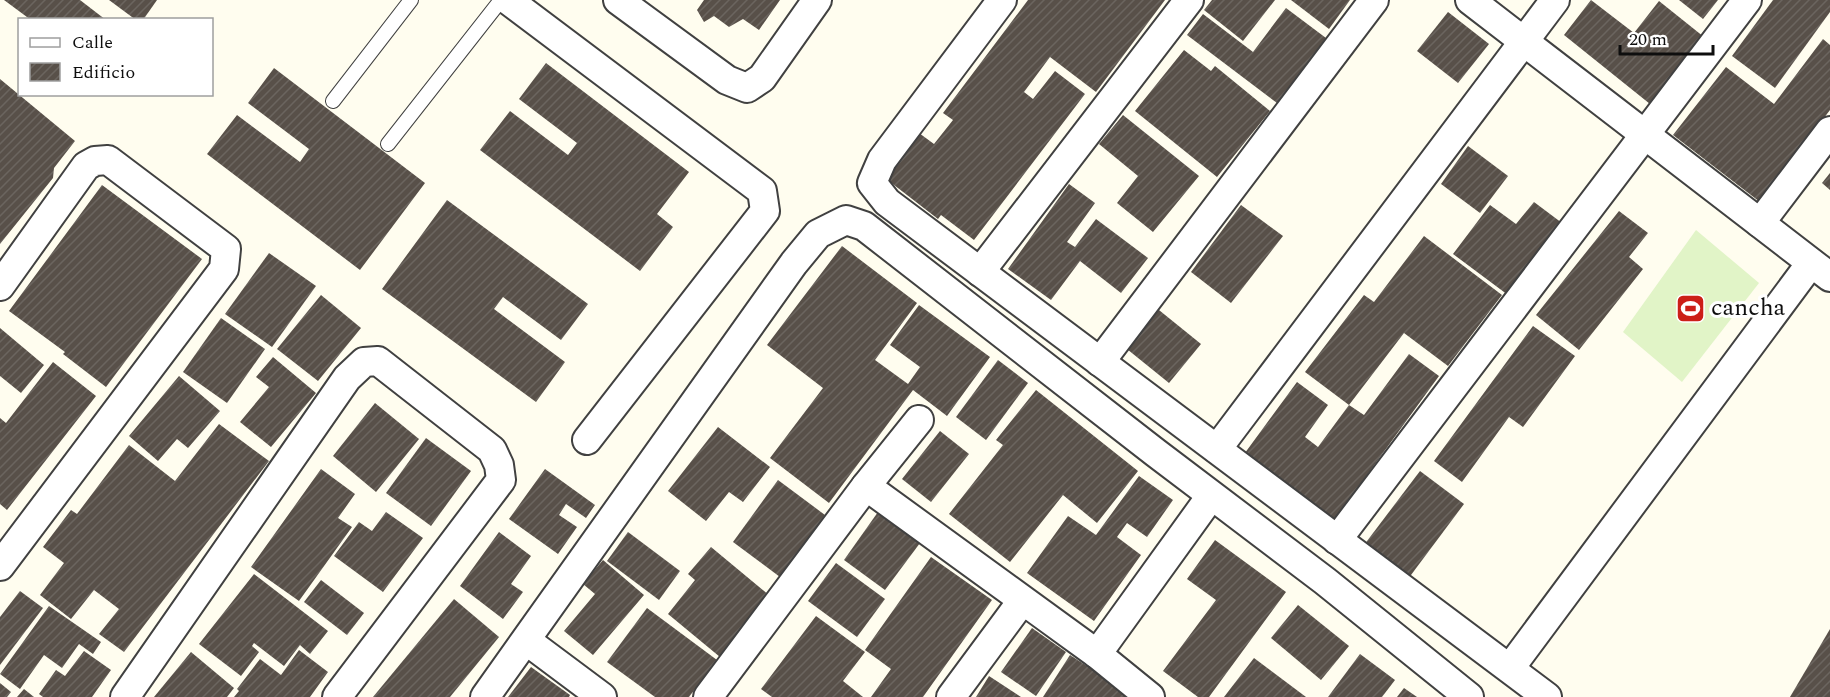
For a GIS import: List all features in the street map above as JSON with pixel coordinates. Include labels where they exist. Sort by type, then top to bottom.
[{"type":"street","points":[[508,0],[762,191],[765,211],[587,440]]},
{"type":"street","points":[[618,0],[727,80],[747,88],[762,78],[817,0]]},
{"type":"street","points":[[1002,0],[882,160],[872,183],[887,202],[1547,697]]},
{"type":"street","points":[[980,272],[1189,0]]},
{"type":"street","points":[[1100,362],[1374,0]]},
{"type":"street","points":[[1470,0],[1821,270],[1510,668]]},
{"type":"street","points":[[1217,449],[1555,0]]},
{"type":"street","points":[[1337,540],[1748,0]]},
{"type":"street","points":[[1760,223],[1830,131]]},
{"type":"street","points":[[0,286],[86,166],[95,160],[108,160],[226,249],[224,269],[0,567]]},
{"type":"street","points":[[485,697],[794,263],[818,234],[846,220],[864,226],[1325,581],[1469,697]]},
{"type":"street","points":[[125,697],[347,378],[364,362],[378,361],[492,450],[500,465],[501,480],[337,697]]},
{"type":"street","points":[[708,697],[866,486],[919,420]]},
{"type":"street","points":[[866,486],[1097,654],[1150,697]]},
{"type":"street","points":[[1097,654],[1211,495]]},
{"type":"street","points":[[951,697],[1022,601]]},
{"type":"street","points":[[527,641],[602,697]]},
{"type":"lane","points":[[333,101],[411,0]]},
{"type":"lane","points":[[388,144],[501,0]]},
{"type":"green space","name":"cancha","points":[[1696,230],[1759,283],[1682,382],[1623,332]]},
{"type":"building","points":[[4,0],[80,0],[103,18],[28,18]]},
{"type":"building","points":[[109,0],[157,0],[144,18],[133,18]]},
{"type":"building","points":[[704,0],[780,0],[759,30],[743,19],[729,27],[714,16],[704,22],[697,10]]},
{"type":"building","points":[[1028,0],[1165,0],[1096,92],[1050,57],[1024,92],[1033,99],[1055,71],[1085,94],[974,240],[941,215],[938,219],[885,178],[919,133],[934,144],[953,120],[943,113]]},
{"type":"building","points":[[1212,0],[1275,0],[1243,41],[1204,10]]},
{"type":"building","points":[[1291,0],[1350,0],[1329,29]]},
{"type":"building","points":[[1591,0],[1634,33],[1659,1],[1704,37],[1650,104],[1564,35]]},
{"type":"building","points":[[1679,0],[1718,0],[1703,19]]},
{"type":"building","points":[[1773,0],[1830,0],[1830,12],[1775,88],[1732,56]]},
{"type":"building","points":[[1286,8],[1326,38],[1277,103],[1187,35],[1203,14],[1253,52]]},
{"type":"building","points":[[1448,12],[1489,44],[1458,83],[1417,51]]},
{"type":"building","points":[[1823,39],[1830,45],[1830,110],[1760,202],[1673,135],[1726,67],[1774,104]]},
{"type":"building","points":[[1184,50],[1211,71],[1215,66],[1270,111],[1217,177],[1135,111]]},
{"type":"building","points":[[546,63],[689,172],[657,214],[673,227],[640,271],[480,150],[510,111],[568,155],[577,143],[519,99]]},
{"type":"building","points":[[274,68],[425,183],[360,270],[207,154],[237,115],[300,162],[309,149],[248,103]]},
{"type":"building","points":[[0,79],[75,141],[54,168],[53,178],[0,244]]},
{"type":"building","points":[[1123,115],[1199,176],[1153,232],[1117,203],[1138,176],[1099,144]]},
{"type":"building","points":[[1468,146],[1508,176],[1480,213],[1441,184]]},
{"type":"building","points":[[1830,173],[1830,190],[1822,183]]},
{"type":"building","points":[[1069,184],[1095,203],[1067,242],[1075,247],[1096,219],[1148,258],[1121,293],[1080,261],[1051,300],[1008,269]]},
{"type":"building","points":[[102,185],[202,259],[106,387],[63,354],[65,352],[9,311]]},
{"type":"building","points":[[447,200],[588,304],[561,340],[503,297],[494,309],[565,362],[536,402],[382,289]]},
{"type":"building","points":[[1534,202],[1562,223],[1508,295],[1453,254],[1490,205],[1516,224]]},
{"type":"building","points":[[1241,205],[1283,236],[1231,303],[1191,272]]},
{"type":"building","points":[[1619,211],[1648,233],[1629,257],[1643,269],[1579,350],[1536,315]]},
{"type":"building","points":[[1424,236],[1502,295],[1448,366],[1404,333],[1349,405],[1305,372],[1364,295],[1374,302]]},
{"type":"building","points":[[842,246],[917,303],[875,360],[908,384],[920,367],[890,345],[919,305],[990,357],[947,416],[913,390],[829,503],[770,458],[823,388],[767,345]]},
{"type":"building","points":[[269,253],[316,286],[272,347],[225,314]]},
{"type":"building","points":[[321,295],[361,328],[318,381],[277,349]]},
{"type":"building","points":[[1154,306],[1201,344],[1169,383],[1122,345]]},
{"type":"building","points":[[221,318],[265,349],[227,403],[183,372]]},
{"type":"building","points":[[1533,326],[1575,356],[1523,427],[1509,417],[1462,482],[1434,461]]},
{"type":"building","points":[[0,328],[44,365],[21,393],[0,376]]},
{"type":"building","points":[[1409,354],[1439,376],[1332,523],[1242,457],[1297,382],[1328,405],[1305,437],[1318,447],[1349,405],[1364,415]]},
{"type":"building","points":[[273,357],[316,393],[271,447],[240,422],[269,387],[256,377]]},
{"type":"building","points":[[998,360],[1028,383],[986,440],[956,417]]},
{"type":"building","points":[[53,362],[96,396],[7,510],[0,504],[0,418],[6,423]]},
{"type":"building","points":[[179,376],[220,411],[188,448],[177,439],[158,461],[129,436]]},
{"type":"building","points":[[1036,390],[1138,471],[1097,523],[1063,495],[1010,562],[949,514],[1003,445],[996,440]]},
{"type":"building","points":[[375,403],[419,439],[376,492],[333,456]]},
{"type":"building","points":[[219,424],[269,461],[124,652],[99,634],[119,609],[94,590],[71,619],[40,595],[64,563],[43,547],[71,510],[77,514],[129,445],[175,481]]},
{"type":"building","points":[[718,427],[770,467],[743,502],[729,492],[706,521],[668,491]]},
{"type":"building","points":[[940,431],[969,454],[931,502],[902,479]]},
{"type":"building","points":[[426,438],[471,471],[431,526],[386,493]]},
{"type":"building","points":[[321,469],[355,494],[338,518],[352,527],[299,601],[251,567]]},
{"type":"building","points":[[545,469],[595,505],[586,518],[566,504],[559,515],[577,527],[558,554],[509,519]]},
{"type":"building","points":[[1420,471],[1464,504],[1408,579],[1364,545]]},
{"type":"building","points":[[1139,476],[1173,500],[1147,537],[1127,523],[1117,537],[1141,555],[1094,621],[1027,573],[1068,516],[1096,535]]},
{"type":"building","points":[[778,480],[825,515],[780,577],[733,542]]},
{"type":"building","points":[[386,512],[423,538],[383,592],[334,556],[359,522],[372,531]]},
{"type":"building","points":[[878,512],[920,543],[885,590],[844,560]]},
{"type":"building","points":[[499,532],[531,556],[511,584],[523,592],[503,619],[460,586]]},
{"type":"building","points":[[628,532],[680,571],[659,600],[607,561]]},
{"type":"building","points":[[1215,540],[1286,592],[1209,697],[1198,697],[1163,671],[1216,600],[1187,579]]},
{"type":"building","points":[[711,547],[770,596],[720,657],[668,614],[695,580],[688,574]]},
{"type":"building","points":[[931,557],[992,600],[923,697],[871,697],[891,669],[865,650]]},
{"type":"building","points":[[603,560],[644,595],[593,655],[564,631],[595,594],[583,584]]},
{"type":"building","points":[[836,563],[885,599],[857,637],[808,601]]},
{"type":"building","points":[[254,574],[328,631],[310,654],[300,645],[284,666],[254,643],[252,646],[259,652],[241,676],[199,644]]},
{"type":"building","points":[[321,580],[364,613],[347,635],[304,602]]},
{"type":"building","points":[[20,591],[43,608],[0,665],[0,617]]},
{"type":"building","points":[[454,599],[499,637],[450,697],[373,697]]},
{"type":"building","points":[[1298,605],[1349,646],[1321,680],[1271,638]]},
{"type":"building","points":[[49,606],[101,642],[93,654],[79,644],[62,668],[44,655],[20,689],[0,674]]},
{"type":"building","points":[[647,608],[717,660],[689,697],[655,697],[607,662]]},
{"type":"building","points":[[816,616],[865,652],[843,681],[863,697],[772,697],[761,689]]},
{"type":"building","points":[[1032,628],[1066,652],[1036,696],[1001,672]]},
{"type":"building","points":[[1830,629],[1830,697],[1790,697]]},
{"type":"building","points":[[299,650],[328,672],[310,697],[234,697],[239,691],[237,689],[260,659],[281,675]]},
{"type":"building","points":[[84,651],[111,670],[92,697],[43,697],[39,694],[56,670],[65,676]]},
{"type":"building","points":[[191,652],[234,688],[227,697],[154,697]]},
{"type":"building","points":[[1360,654],[1395,680],[1382,697],[1328,697]]},
{"type":"building","points":[[1070,655],[1134,697],[1043,697]]},
{"type":"building","points":[[1254,658],[1306,697],[1224,697]]},
{"type":"building","points":[[531,667],[570,695],[569,697],[508,697]]},
{"type":"building","points":[[989,676],[1021,697],[976,697]]},
{"type":"building","points":[[0,683],[11,692],[7,697],[0,697]]},
{"type":"building","points":[[1404,688],[1417,697],[1397,697]]},
{"type":"building","points":[[24,689],[34,697],[17,697]]},
{"type":"place","name":"cancha","points":[[1690,308]]}]
